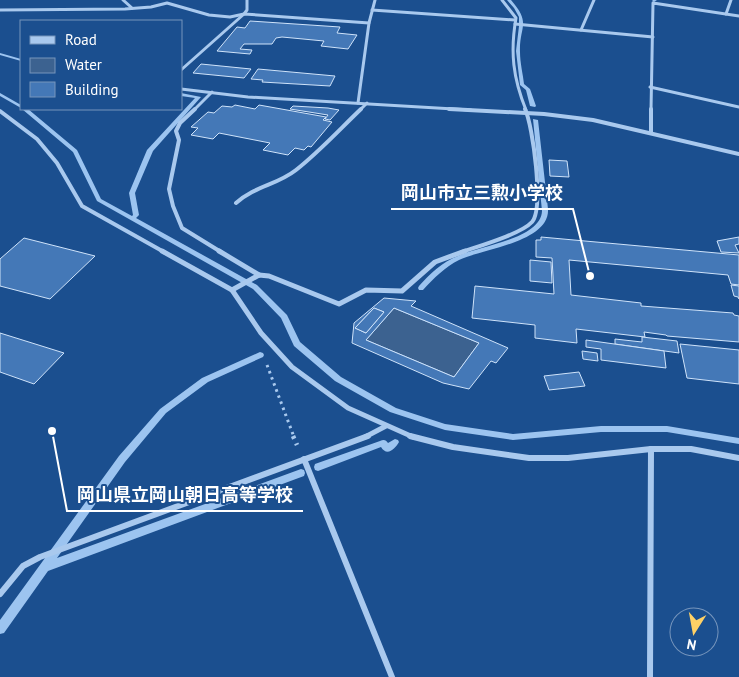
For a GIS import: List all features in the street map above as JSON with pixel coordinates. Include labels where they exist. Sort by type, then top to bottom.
[{"type":"street","points":[[123,0],[132,8]]},
{"type":"street","points":[[182,69],[244,14],[247,10],[247,0]]},
{"type":"street","points":[[358,103],[369,23],[375,0]]},
{"type":"street","points":[[232,290],[258,276],[269,276],[339,304],[366,290],[402,291],[435,262],[523,229],[533,220],[536,212],[536,164],[530,120],[525,112],[516,86],[512,42],[516,23],[513,12],[502,0]]},
{"type":"street","points":[[581,30],[594,0]]},
{"type":"street","points":[[726,14],[731,0]]},
{"type":"street","points":[[0,10],[132,8],[167,3],[209,15],[230,17],[244,14],[369,23]]},
{"type":"street","points":[[651,132],[650,87],[653,3],[739,16]]},
{"type":"street","points":[[372,10],[653,37]]},
{"type":"street","points":[[650,87],[739,107]]},
{"type":"street","points":[[182,89],[248,96],[525,112],[593,120],[739,154]]},
{"type":"street","points":[[212,92],[180,124],[176,131],[179,140],[170,189],[173,206],[182,228],[258,276]]},
{"type":"street","points":[[236,202],[247,193],[281,179],[296,170],[367,103]]},
{"type":"street","points":[[0,111],[37,139],[57,163],[82,206],[232,290],[261,333],[292,367],[348,408],[386,426],[414,437],[452,447],[529,458],[568,458],[650,449],[691,449],[739,458]]},
{"type":"street","points":[[0,594],[23,566],[40,558],[370,435],[386,426]]},
{"type":"street","points":[[650,449],[650,677]]},
{"type":"street","points":[[304,459],[392,677]]},
{"type":"path","points":[[261,333],[270,375],[304,459]]},
{"type":"water","points":[[394,308],[479,343],[454,377],[366,340]]},
{"type":"building","points":[[250,21],[340,27],[337,33],[357,35],[348,49],[321,46],[324,41],[282,37],[276,38],[272,44],[244,44],[240,49],[252,50],[250,54],[217,51],[237,27],[245,28]]},
{"type":"building","points":[[201,64],[251,69],[244,78],[193,73]]},
{"type":"building","points":[[258,69],[335,76],[330,86],[262,82],[263,80],[251,79]]},
{"type":"building","points":[[235,105],[255,109],[259,105],[326,117],[323,120],[332,122],[311,147],[308,146],[304,150],[295,148],[288,155],[263,150],[270,143],[219,133],[213,139],[191,135],[198,128],[191,127],[208,112],[214,113],[222,106],[232,107]]},
{"type":"building","points":[[293,106],[339,110],[330,120],[325,119],[328,115],[290,109]]},
{"type":"building","points":[[549,160],[567,161],[569,177],[550,176]]},
{"type":"building","points":[[541,237],[739,255],[739,285],[731,284],[728,275],[569,260],[571,295],[641,303],[641,306],[733,313],[739,316],[739,342],[667,336],[644,332],[645,337],[576,329],[577,343],[535,338],[535,325],[472,318],[475,286],[554,294],[552,258],[536,257],[536,240],[541,240]]},
{"type":"building","points":[[739,237],[739,244],[735,245],[739,253],[721,252],[717,241]]},
{"type":"building","points":[[24,238],[95,256],[50,299],[0,286],[0,259]]},
{"type":"building","points":[[530,260],[551,262],[552,283],[530,281]]},
{"type":"building","points":[[731,285],[739,286],[739,299],[734,296]]},
{"type":"building","points":[[384,298],[416,301],[411,306],[508,348],[496,363],[491,361],[469,389],[443,383],[352,343],[354,323]],"holes":[[[374,308],[384,312],[366,333],[355,328]],[[394,308],[479,343],[454,377],[366,340]]]},
{"type":"building","points":[[374,308],[384,312],[366,333],[355,328]]},
{"type":"building","points":[[0,333],[64,353],[34,384],[0,372]]},
{"type":"building","points":[[642,337],[677,341],[679,353],[615,344],[615,339],[642,342]]},
{"type":"building","points":[[586,340],[664,351],[666,368],[601,360],[601,349],[586,347]]},
{"type":"building","points":[[680,344],[739,350],[739,384],[687,378]]},
{"type":"building","points":[[582,351],[597,353],[598,361],[583,359]]},
{"type":"building","points":[[579,372],[585,386],[549,390],[544,376]]},
{"type":"waterway","points":[[509,0],[521,17],[522,22],[518,46],[522,85],[528,89],[533,106]]},
{"type":"waterway","points":[[0,54],[20,60]]},
{"type":"waterway","points":[[0,94],[20,106]]},
{"type":"waterway","points":[[133,218],[136,215],[132,193],[150,150],[199,97],[182,94]]},
{"type":"waterway","points":[[26,110],[75,151],[99,200],[255,287],[284,317],[297,344],[338,379],[393,410],[445,427],[513,437],[601,429],[667,429],[739,441]]},
{"type":"waterway","points":[[421,288],[439,270],[454,260],[469,253],[506,243],[529,233],[544,218],[545,209],[535,120]]},
{"type":"waterway","points":[[0,629],[122,459],[163,411],[205,380],[260,355]]},
{"type":"waterway","points":[[318,467],[383,443],[387,449],[395,442]]},
{"type":"waterway","points":[[45,567],[301,473]]},
{"type":"place","name":"岡山市立三勲小学校","points":[[590,276]]},
{"type":"place","name":"岡山県立岡山朝日高等学校","points":[[52,431]]}]
